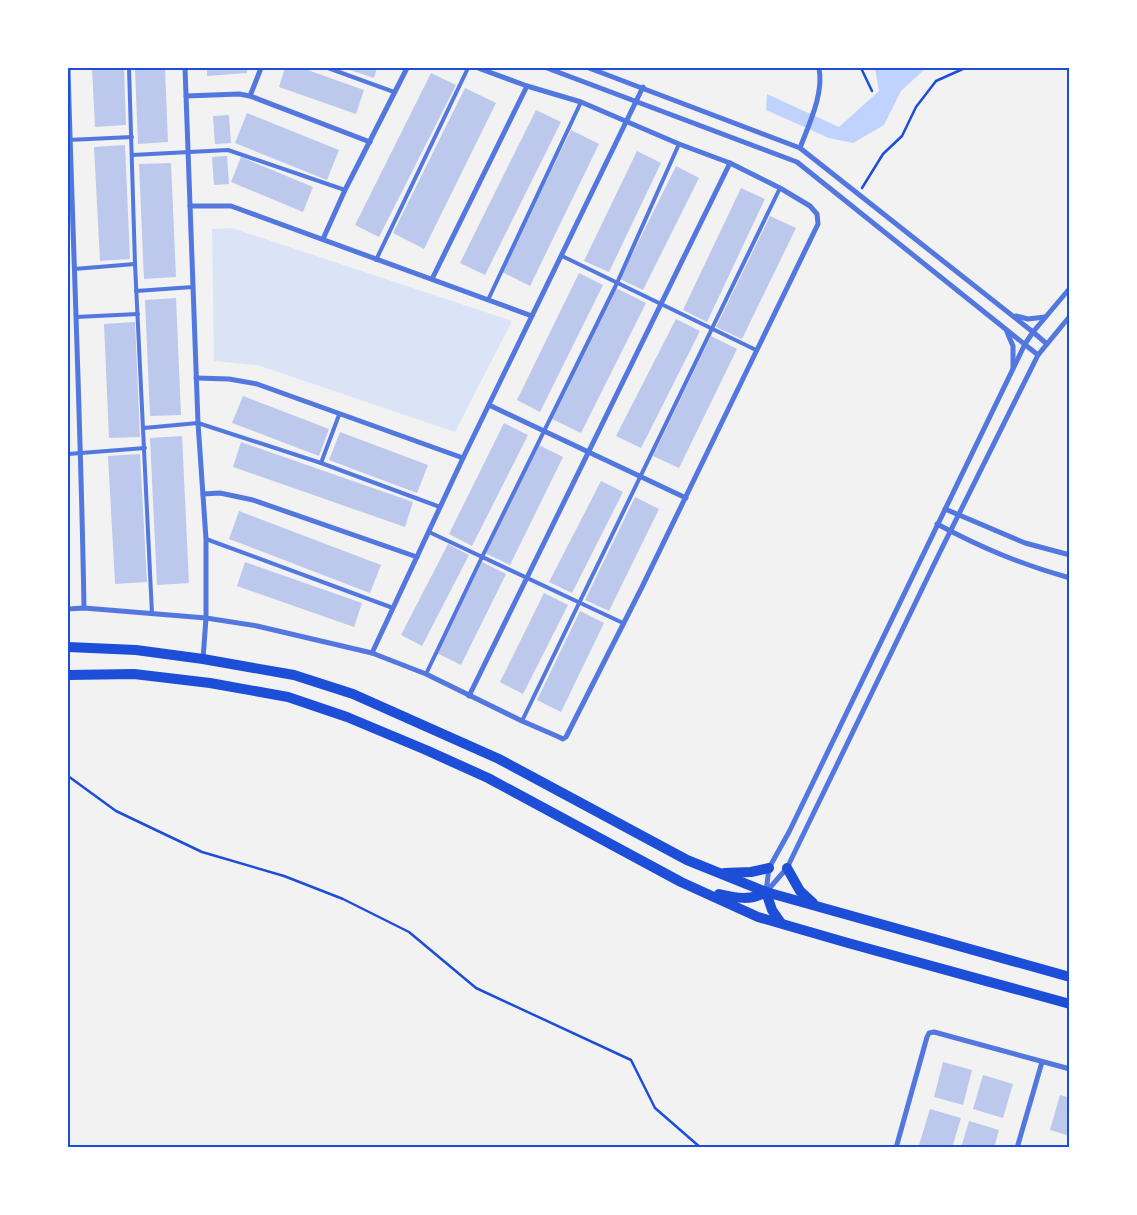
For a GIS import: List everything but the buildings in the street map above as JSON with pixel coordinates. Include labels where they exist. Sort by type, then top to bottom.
[{"type":"main road","points":[[68,647],[136,650],[203,659],[294,675],[354,694],[499,759],[687,860],[766,892],[1070,977]]},
{"type":"main road","points":[[68,674],[134,674],[210,683],[288,697],[426,750],[488,778],[681,882],[758,916],[1070,1004]]},
{"type":"main road","points":[[718,872],[751,872],[769,868]]},
{"type":"main road","points":[[787,868],[800,892],[815,905]]},
{"type":"main road","points":[[699,890],[746,898],[758,897],[766,892]]},
{"type":"main road","points":[[766,892],[772,910],[781,924]]},
{"type":"street","points":[[68,68],[74,295],[82,453],[84,608]]},
{"type":"street","points":[[186,68],[196,378],[206,539],[206,618],[203,659]]},
{"type":"street","points":[[250,96],[261,68]]},
{"type":"street","points":[[324,239],[344,190],[406,68]]},
{"type":"street","points":[[68,609],[84,608],[206,618],[257,626],[372,652],[426,674],[522,722],[563,739],[566,737],[686,498],[818,224],[817,214],[810,206],[780,188],[730,163],[679,144],[581,102],[527,86],[478,68]]},
{"type":"street","points":[[547,68],[797,162],[1038,355]]},
{"type":"street","points":[[589,68],[800,148],[1047,344]]},
{"type":"street","points":[[800,148],[817,99],[821,76],[819,68]]},
{"type":"street","points":[[432,279],[527,86]]},
{"type":"street","points":[[372,652],[463,458],[643,87]]},
{"type":"street","points":[[186,96],[239,94],[250,96],[370,142]]},
{"type":"street","points":[[469,696],[730,163]]},
{"type":"street","points":[[190,206],[231,206],[532,316]]},
{"type":"street","points":[[766,892],[769,868],[789,832],[1025,344],[1070,288]]},
{"type":"street","points":[[68,295],[74,295]]},
{"type":"street","points":[[1013,316],[1028,319],[1045,317]]},
{"type":"street","points":[[766,892],[787,868],[950,531],[1038,355],[1070,316]]},
{"type":"street","points":[[1006,329],[1013,346],[1013,370]]},
{"type":"street","points":[[196,378],[229,379],[258,384],[339,415],[463,458]]},
{"type":"street","points":[[489,406],[686,498]]},
{"type":"street","points":[[203,494],[220,492],[252,500],[417,557]]},
{"type":"street","points":[[945,509],[1025,543],[1070,555]]},
{"type":"street","points":[[937,524],[997,554],[1034,568],[1070,578]]},
{"type":"street","points":[[896,1148],[929,1033],[934,1032],[1070,1069]]},
{"type":"street","points":[[1017,1148],[1042,1062]]},
{"type":"lane","points":[[129,68],[134,264],[144,428],[152,614]]},
{"type":"lane","points":[[328,68],[394,92]]},
{"type":"lane","points":[[376,260],[468,68]]},
{"type":"lane","points":[[488,300],[581,102]]},
{"type":"lane","points":[[69,140],[132,137]]},
{"type":"lane","points":[[426,674],[617,283],[679,144]]},
{"type":"lane","points":[[132,155],[228,150],[344,190]]},
{"type":"lane","points":[[522,722],[780,188]]},
{"type":"lane","points":[[562,256],[756,350]]},
{"type":"lane","points":[[74,269],[134,264]]},
{"type":"lane","points":[[136,291],[193,287]]},
{"type":"lane","points":[[76,317],[138,314]]},
{"type":"lane","points":[[321,463],[339,415]]},
{"type":"lane","points":[[144,428],[198,422],[321,463],[440,507]]},
{"type":"lane","points":[[68,454],[144,448]]},
{"type":"lane","points":[[429,532],[581,602],[622,623]]},
{"type":"lane","points":[[206,539],[392,608]]},
{"type":"path","points":[[861,68],[872,92]]},
{"type":"path","points":[[859,194],[883,154],[902,136],[916,107],[936,81],[966,68]]},
{"type":"path","points":[[68,776],[116,811],[202,852],[284,876],[351,903],[409,932],[476,988],[631,1060],[655,1108],[701,1148]]},
{"type":"shaded area","points":[[232,228],[512,321],[455,432],[257,365],[214,361],[212,229]]},
{"type":"water","points":[[875,68],[926,68],[901,91],[884,125],[853,143],[829,138],[766,110],[767,94],[839,127],[879,91]]}]
